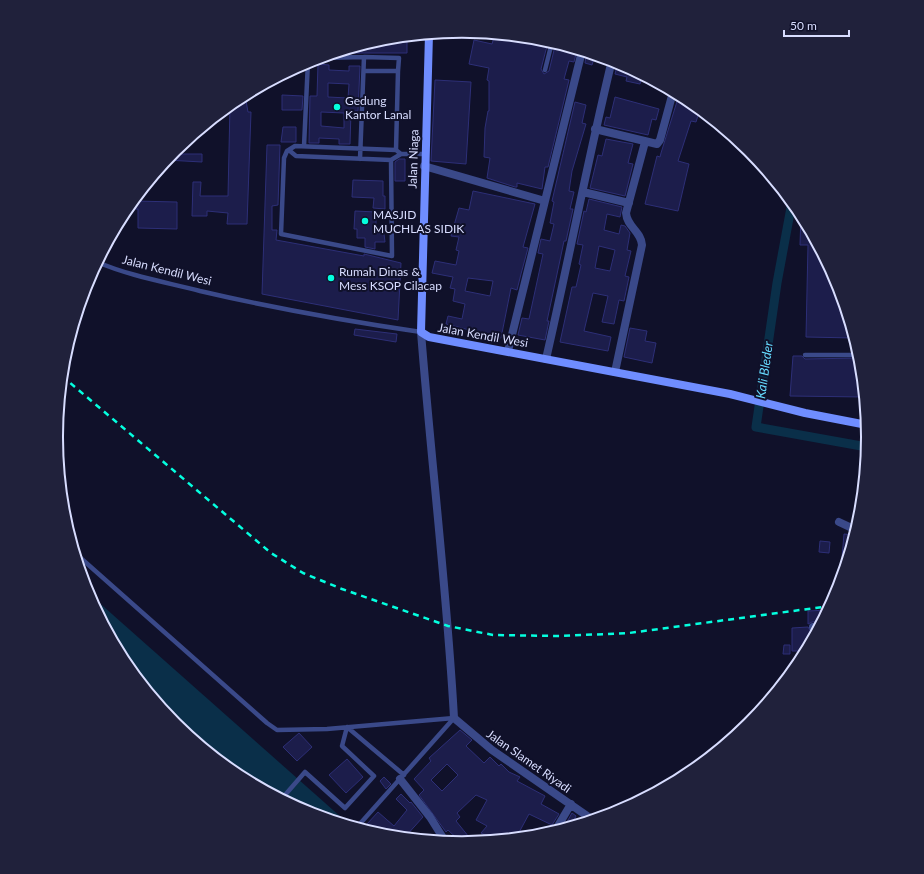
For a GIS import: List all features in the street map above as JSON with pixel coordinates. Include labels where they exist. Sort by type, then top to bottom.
[{"type":"main road","name":"Jalan Niaga","points":[[421,332],[424,166],[429,40]]},
{"type":"main road","name":"Jalan Kendil Wesi","points":[[421,332],[429,337],[546,358],[770,403],[805,413],[860,424]]},
{"type":"street","points":[[508,352],[581,56]]},
{"type":"street","points":[[546,358],[583,192],[595,129],[610,66]]},
{"type":"street","points":[[595,129],[657,144],[660,140],[672,97]]},
{"type":"street","points":[[615,372],[642,245],[638,232],[627,219],[629,203],[645,142]]},
{"type":"street","points":[[424,166],[544,201]]},
{"type":"street","points":[[583,192],[629,203]]},
{"type":"street","points":[[421,332],[429,440],[450,644],[454,718]]},
{"type":"street","points":[[839,522],[850,527]]},
{"type":"street","name":"Jalan Slamet Riyadi","points":[[454,718],[492,750],[587,816]]},
{"type":"street","points":[[402,777],[441,835]]},
{"type":"street","points":[[560,823],[571,804]]},
{"type":"lane","points":[[545,70],[550,48]]},
{"type":"lane","points":[[360,159],[364,57]]},
{"type":"lane","points":[[339,58],[398,58],[396,150]]},
{"type":"lane","points":[[304,146],[308,69]]},
{"type":"lane","points":[[364,71],[398,72]]},
{"type":"lane","points":[[391,160],[392,256],[281,234],[284,158],[287,151],[290,151],[295,146],[304,146],[396,150],[401,154]]},
{"type":"lane","points":[[290,151],[296,156],[391,160],[401,154],[425,154]]},
{"type":"lane","name":"Jalan Kendil Wesi","points":[[102,264],[120,272],[268,306],[332,319],[421,332]]},
{"type":"lane","points":[[805,355],[852,355]]},
{"type":"lane","points":[[83,560],[266,723],[276,730],[347,727],[454,718]]},
{"type":"lane","points":[[361,823],[454,718]]},
{"type":"lane","points":[[347,727],[402,777]]},
{"type":"lane","points":[[285,795],[305,772],[345,808],[374,776],[342,746],[347,727]]},
{"type":"water","points":[[99,603],[341,817],[309,806],[262,783],[219,754],[199,737],[162,700],[145,680],[116,636]]},
{"type":"building","points":[[493,39],[514,41],[547,48],[541,69],[544,74],[549,71],[554,49],[576,55],[574,62],[569,61],[564,79],[569,80],[548,167],[545,167],[542,189],[517,183],[517,187],[515,187],[487,178],[490,158],[484,157],[485,128],[489,111],[489,81],[487,80],[489,68],[469,64],[474,40],[492,44]]},
{"type":"building","points":[[407,42],[407,53],[355,53]]},
{"type":"building","points":[[586,58],[593,60],[592,65],[585,63]]},
{"type":"building","name":"Gedung Kantor Lanal","points":[[318,65],[329,65],[329,70],[349,71],[349,66],[360,66],[358,111],[351,111],[350,144],[339,144],[339,139],[319,138],[319,143],[309,143],[310,96],[317,96]],"holes":[[[328,83],[349,84],[348,98],[328,97]],[[321,112],[344,113],[344,128],[321,126]]]},
{"type":"building","points":[[616,69],[641,80],[640,84],[626,81],[627,77],[615,74]]},
{"type":"building","points":[[435,80],[471,82],[466,164],[431,161]]},
{"type":"building","points":[[282,95],[303,96],[302,110],[282,110]]},
{"type":"building","points":[[615,97],[659,109],[656,120],[652,119],[648,135],[604,125],[606,117],[610,118]]},
{"type":"building","points":[[246,101],[248,112],[251,112],[247,224],[227,224],[228,213],[207,211],[207,216],[192,216],[193,182],[201,182],[200,196],[228,196],[230,112]]},
{"type":"building","points":[[677,101],[698,115],[696,122],[691,121],[678,161],[689,164],[678,211],[645,204],[657,156],[660,157]]},
{"type":"building","points":[[575,102],[586,105],[582,123],[586,124],[572,171],[569,191],[574,192],[570,209],[573,209],[566,241],[564,241],[547,321],[549,321],[545,340],[518,335],[522,318],[529,319],[543,254],[538,253],[541,239],[550,241],[554,224],[550,223],[554,202],[552,201]]},
{"type":"building","points":[[283,127],[296,127],[296,142],[281,142]]},
{"type":"building","points":[[606,139],[633,144],[628,163],[633,164],[625,196],[590,188],[598,155],[602,156]]},
{"type":"building","name":"Rumah Dinas & Mess KSOP Cilacap","points":[[267,145],[280,145],[278,205],[272,206],[272,230],[277,230],[276,240],[364,256],[364,254],[401,263],[398,320],[262,294]]},
{"type":"building","points":[[181,154],[202,154],[202,162],[175,160]]},
{"type":"building","points":[[399,159],[405,159],[405,181],[395,181],[395,162]]},
{"type":"building","points":[[353,180],[383,181],[385,209],[373,208],[374,198],[352,197]]},
{"type":"building","points":[[473,191],[535,204],[523,247],[528,248],[517,290],[511,288],[501,338],[446,324],[448,316],[462,319],[465,304],[453,301],[455,289],[450,288],[453,277],[432,273],[435,261],[456,265],[459,251],[456,250],[459,237],[451,236],[459,208],[469,210]],"holes":[[[468,278],[493,281],[490,296],[465,291]]]},
{"type":"building","points":[[589,199],[622,207],[620,217],[607,214],[604,230],[619,234],[621,225],[625,226],[630,233],[627,250],[631,251],[625,276],[629,277],[624,301],[619,300],[614,324],[602,322],[608,296],[593,293],[584,331],[611,337],[608,351],[560,342],[572,287],[576,287],[581,265],[579,264],[583,245],[577,244],[584,211],[586,212]],"holes":[[[599,246],[615,250],[610,271],[595,268]]]},
{"type":"building","points":[[140,201],[177,202],[177,229],[138,228],[138,209],[134,209]]},
{"type":"building","points":[[355,211],[376,212],[376,233],[384,234],[385,242],[375,242],[375,249],[365,247],[365,238],[357,238],[357,229],[354,229]]},
{"type":"building","points":[[801,226],[831,284],[848,338],[806,337],[808,245],[800,245]]},
{"type":"building","points":[[630,328],[647,331],[645,341],[656,343],[652,363],[624,357]]},
{"type":"building","points":[[355,329],[397,334],[396,342],[354,335]]},
{"type":"building","points":[[793,356],[802,356],[805,359],[853,358],[859,397],[790,396]]},
{"type":"building","points":[[844,534],[848,534],[847,540],[842,558]]},
{"type":"building","points":[[820,541],[830,542],[829,553],[819,552]]},
{"type":"building","points":[[821,610],[816,622],[808,624],[808,611]]},
{"type":"building","points":[[808,627],[811,632],[799,651],[792,651],[792,628]]},
{"type":"building","points":[[784,645],[790,645],[790,654],[783,654]]},
{"type":"building","points":[[460,730],[472,740],[466,746],[484,763],[490,757],[499,766],[501,764],[509,772],[520,777],[517,781],[545,796],[541,804],[559,814],[552,825],[529,814],[519,832],[485,835],[481,833],[487,826],[476,820],[487,800],[476,795],[457,813],[460,817],[456,821],[468,836],[454,836],[448,830],[446,832],[419,795],[424,790],[414,779],[431,761],[429,758]],"holes":[[[447,764],[458,775],[442,791],[431,780]]]},
{"type":"building","points":[[299,733],[312,747],[297,761],[283,747]]},
{"type":"building","points":[[347,759],[363,777],[346,793],[329,775]]},
{"type":"building","points":[[384,777],[391,784],[386,789],[380,781]]},
{"type":"building","points":[[401,794],[410,803],[411,802],[423,817],[409,833],[367,824],[378,812],[394,826],[407,810],[396,799]]},
{"type":"building","points":[[572,813],[576,816],[574,819],[567,821]]},
{"type":"waterway","name":"Kali Bleder","points":[[790,210],[777,283],[756,427],[861,446]]},
{"type":"railway","points":[[67,380],[271,553],[303,573],[342,589],[448,626],[493,635],[560,636],[629,633],[823,607]]},
{"type":"place","name":"Gedung Kantor Lanal","points":[[337,107]]},
{"type":"place","name":"MASJID MUCHLAS SIDIK","points":[[365,221]]},
{"type":"place","name":"Rumah Dinas & Mess KSOP Cilacap","points":[[331,278]]}]
